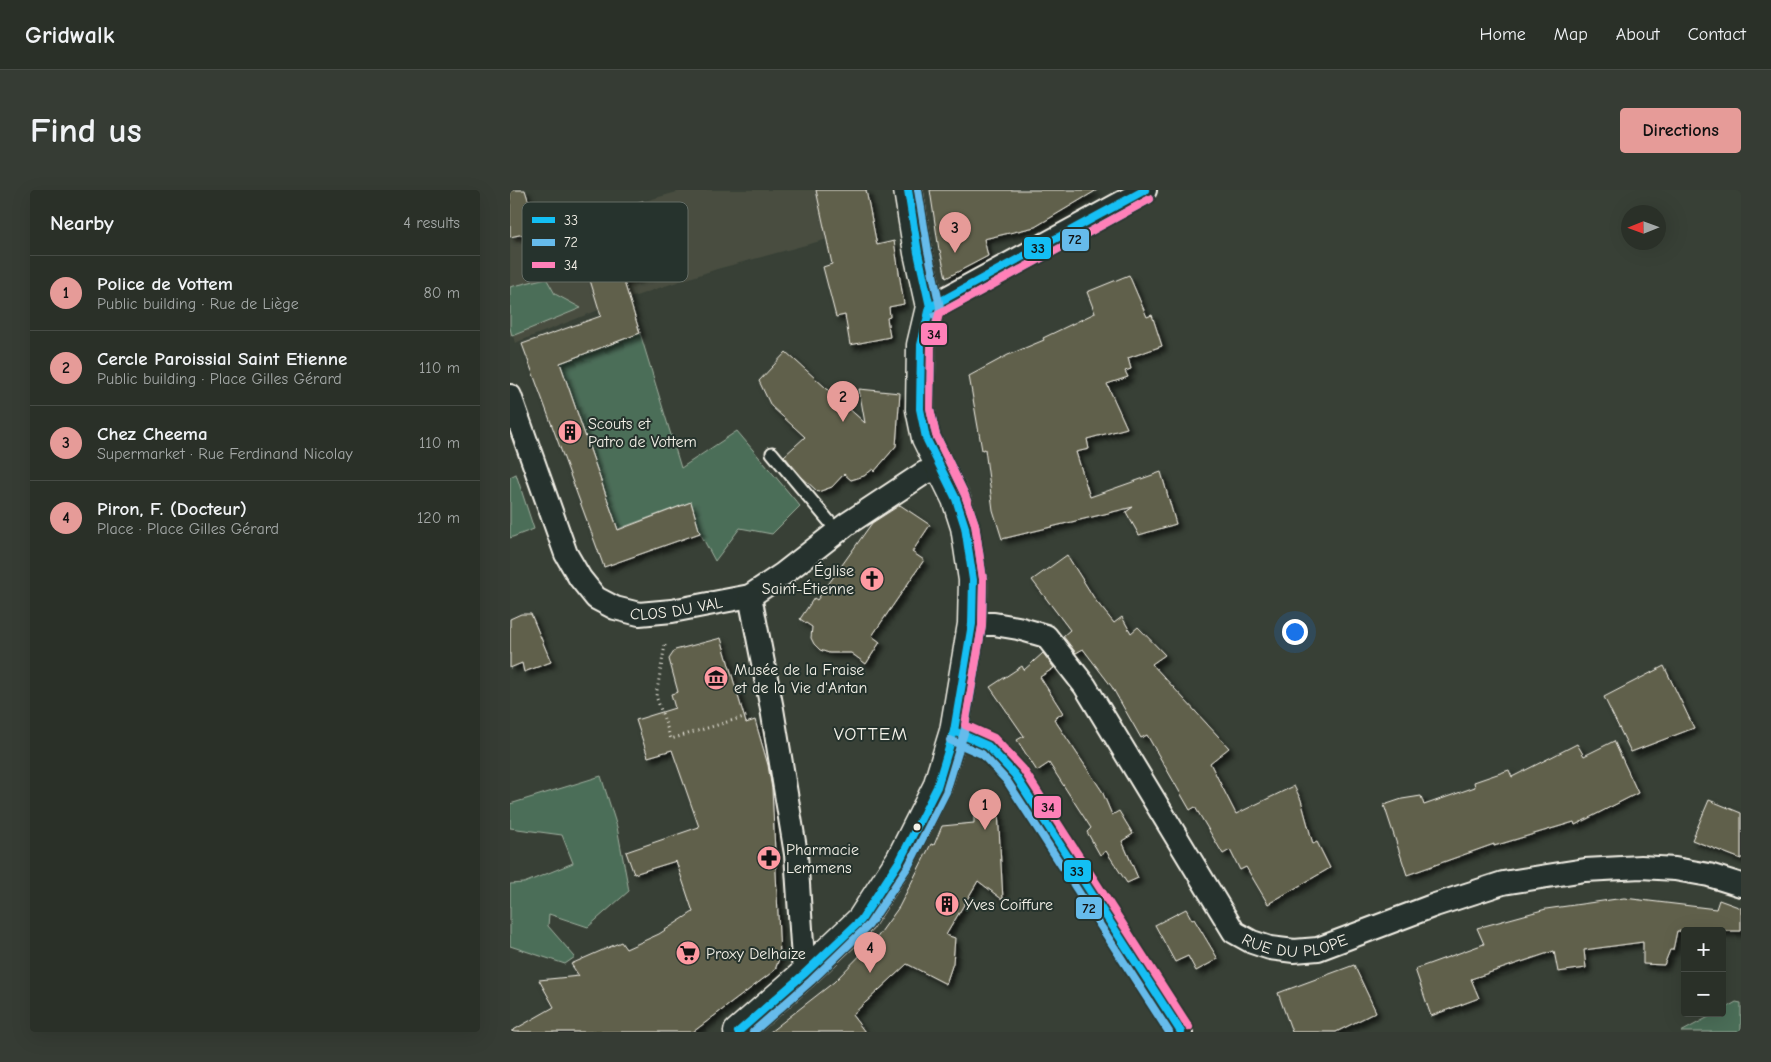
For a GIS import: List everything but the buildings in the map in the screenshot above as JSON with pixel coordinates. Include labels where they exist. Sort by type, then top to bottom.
[{"type":"street","points":[[742,1031],[861,920],[900,860],[937,787],[954,731],[972,624],[973,580],[965,527],[956,500],[926,438],[920,409],[921,345],[930,307],[918,252],[908,190]]},
{"type":"street","points":[[930,307],[1145,190]]},
{"type":"street","name":"CLOS DU VAL","points":[[510,396],[566,554],[580,578],[596,598],[615,608],[639,614],[672,611],[750,596],[924,473],[940,469]]},
{"type":"street","points":[[750,596],[772,709],[796,854],[804,974]]},
{"type":"street","name":"RUE DU PLOPE","points":[[972,624],[994,624],[1046,636],[1085,686],[1234,932],[1252,942],[1270,948],[1294,951],[1318,949],[1436,905],[1504,883],[1585,870],[1641,867],[1675,869],[1709,875],[1741,885]]},
{"type":"street","points":[[954,731],[988,746],[1015,775],[1181,1032]]},
{"type":"lane","points":[[772,454],[838,532]]},
{"type":"path","points":[[665,645],[656,696],[671,739],[772,709]]},
{"type":"shaded area","points":[[684,190],[866,190],[839,236],[688,279],[688,202],[641,202]]},
{"type":"shaded area","points":[[522,236],[522,282],[677,282],[619,302],[515,343],[513,336],[510,337],[510,239]]},
{"type":"green space","points":[[530,282],[548,282],[555,294],[581,308],[512,336],[510,328],[510,287]]},
{"type":"green space","points":[[640,333],[681,468],[737,431],[800,506],[772,534],[740,528],[715,561],[700,533],[691,502],[618,529],[560,363]]},
{"type":"green space","points":[[516,474],[534,529],[510,538],[510,477]]},
{"type":"green space","points":[[601,776],[617,827],[629,891],[588,927],[549,914],[548,926],[575,957],[565,964],[510,946],[510,884],[524,883],[573,863],[562,835],[510,828],[510,804]]},
{"type":"green space","points":[[1736,1002],[1741,1003],[1741,1032],[1681,1032],[1709,1017],[1726,1017],[1726,1008]]},
{"type":"transit line","name":"33","points":[[738,1032],[804,974],[861,920],[900,860],[937,787],[954,731],[972,624],[973,580],[965,527],[956,499],[926,438],[920,409],[921,345],[930,307],[918,253],[908,190]]},
{"type":"transit line","name":"72","points":[[753,1032],[811,981],[869,925],[909,865],[946,792],[964,733],[982,626],[983,579],[975,524],[965,495],[936,435],[930,408],[931,346],[940,307],[918,190]]},
{"type":"transit line","name":"33","points":[[930,307],[1145,190]]},
{"type":"transit line","name":"72","points":[[935,316],[1150,199]]},
{"type":"transit line","name":"34","points":[[1150,199],[939,314],[931,346],[930,408],[936,435],[965,495],[975,524],[983,579],[982,626],[965,725],[994,738],[1023,769],[1189,1027]]},
{"type":"transit line","name":"33","points":[[954,731],[988,746],[1015,775],[1181,1032]]},
{"type":"transit line","name":"72","points":[[950,740],[982,754],[1007,781],[1169,1032]]},
{"type":"place","name":"Chez Cheema","points":[[955,253]]},
{"type":"place","name":"Cercle Paroissial Saint Etienne","points":[[843,422]]},
{"type":"place","name":"Scouts et Patro de Vottem","points":[[570,432]]},
{"type":"place","name":"Église Saint-Étienne","points":[[872,579]]},
{"type":"place","name":"Musée de la Fraise et de la Vie d'Antan","points":[[716,678]]},
{"type":"place","name":"Police de Vottem","points":[[985,830]]},
{"type":"place","name":"Pharmacie Lemmens","points":[[769,858]]},
{"type":"place","name":"Yves Coiffure","points":[[947,904]]},
{"type":"place","name":"Proxy Delhaize","points":[[688,953]]},
{"type":"place","name":"Piron, F. (Docteur)","points":[[870,973]]},
{"type":"district","name":"VOTTEM","points":[[871,733]]}]
